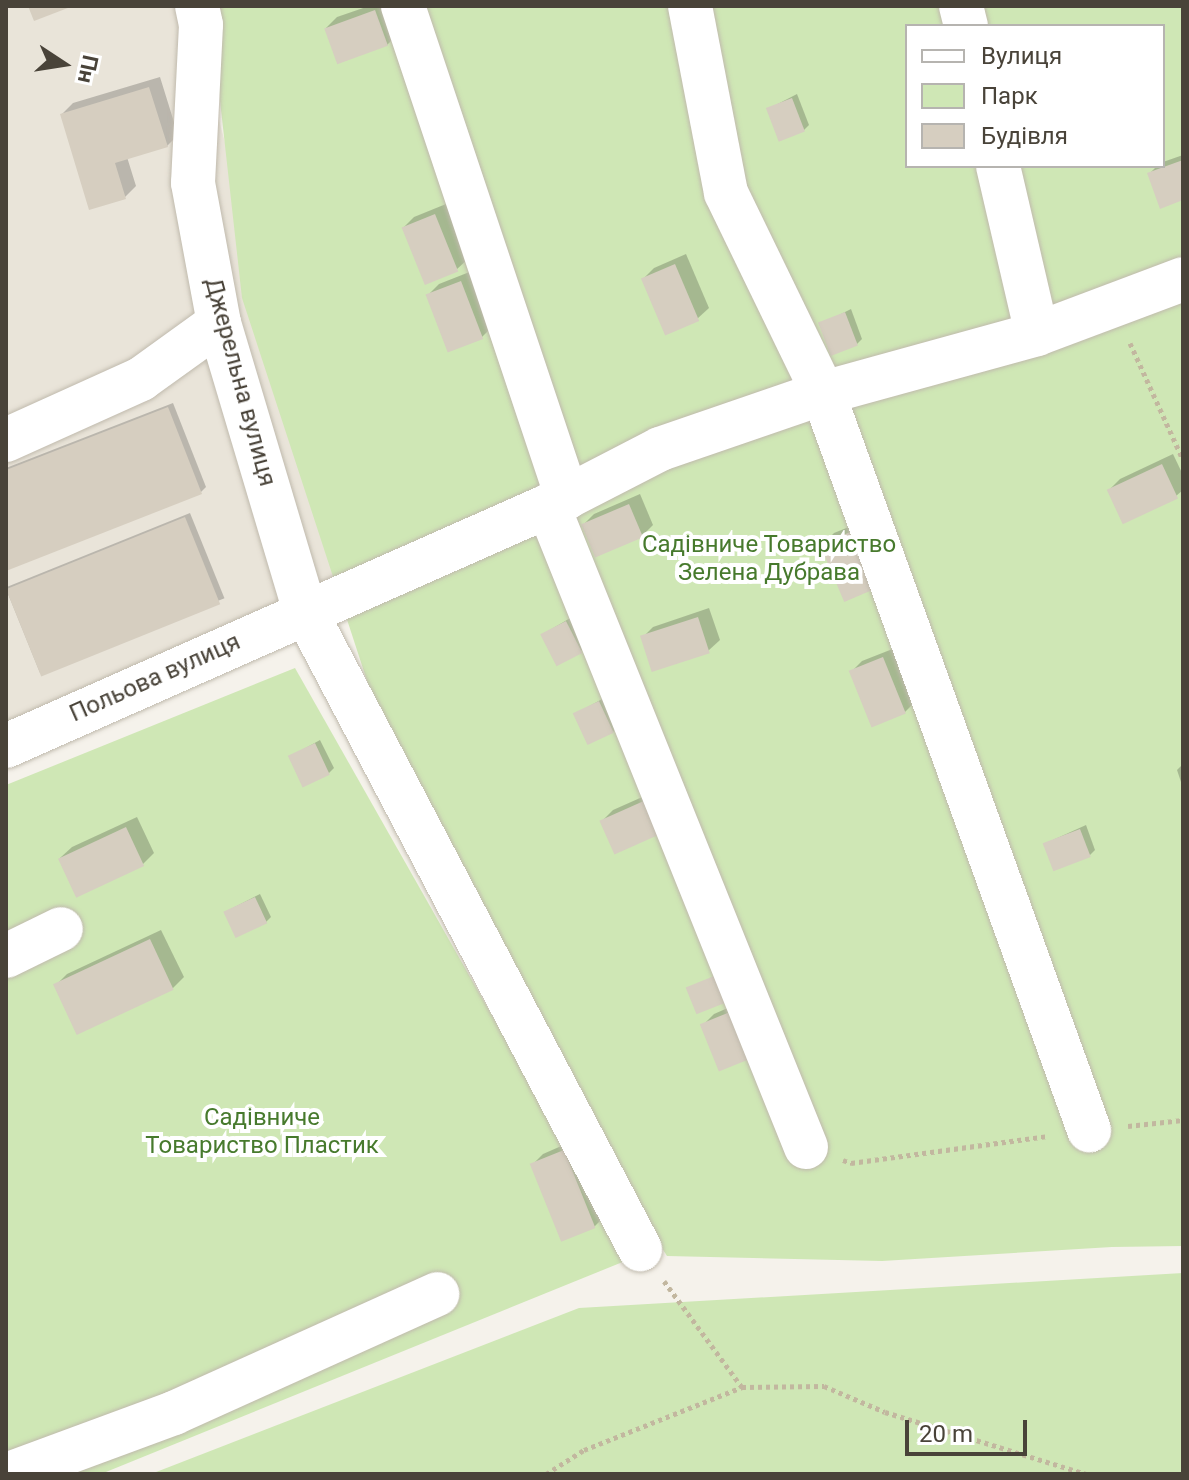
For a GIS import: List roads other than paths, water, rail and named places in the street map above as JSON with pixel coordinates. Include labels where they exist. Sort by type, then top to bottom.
[{"type":"street","name":"Джерельна вулиця","points":[[197,6],[201,25],[193,183],[219,323],[305,611],[640,1249]]},
{"type":"street","points":[[403,6],[558,502],[806,1147]]},
{"type":"street","points":[[690,6],[726,193],[823,393],[1089,1130]]},
{"type":"street","points":[[998,168],[1037,334]]},
{"type":"street","name":"Польова вулиця","points":[[6,746],[305,611],[558,502],[660,449],[823,393],[1037,334],[1183,279]]},
{"type":"street","points":[[6,440],[141,379],[219,323]]},
{"type":"street","points":[[6,956],[61,929]]},
{"type":"street","points":[[9,1474],[174,1413],[437,1294]]},
{"type":"park label","name":"Садівниче Товариство Зелена Дубрава","points":[[769,559]]},
{"type":"park label","name":"Садівниче Товариство Пластик","points":[[262,1132]]}]
